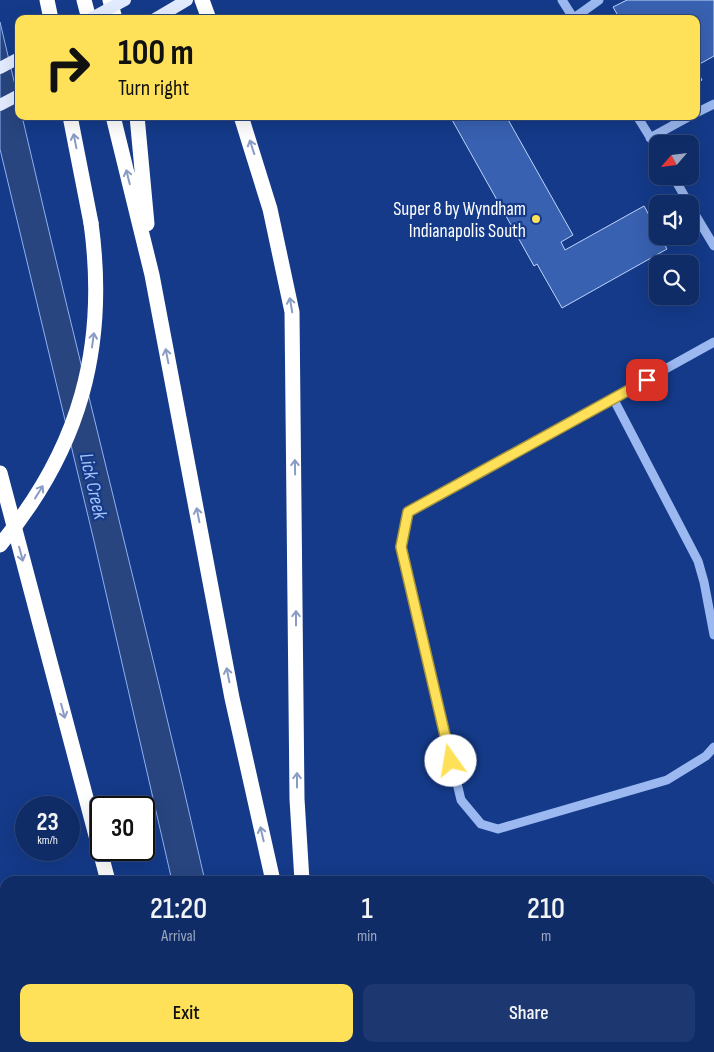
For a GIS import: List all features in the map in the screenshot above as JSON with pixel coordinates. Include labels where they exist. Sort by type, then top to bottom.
[{"type":"highway","points":[[47,0],[49,15]]},
{"type":"highway","points":[[84,0],[89,15]]},
{"type":"highway","points":[[110,0],[114,15]]},
{"type":"highway","points":[[202,0],[208,15]]},
{"type":"highway","points":[[0,545],[30,506],[55,464],[82,400],[90,360],[97,305],[95,251],[71,120]]},
{"type":"highway","points":[[114,120],[152,275],[232,698],[272,876]]},
{"type":"highway","points":[[137,120],[152,275]]},
{"type":"highway","points":[[242,120],[270,209],[292,312],[297,799],[302,876]]},
{"type":"highway","points":[[0,473],[107,876]]},
{"type":"main road","points":[[97,15],[125,0]]},
{"type":"main road","points":[[162,15],[187,0]]},
{"type":"main road","points":[[0,68],[15,60]]},
{"type":"main road","points":[[0,105],[15,97]]},
{"type":"street","points":[[562,0],[572,15]]},
{"type":"street","points":[[578,15],[599,0]]},
{"type":"street","points":[[700,111],[714,104]]},
{"type":"street","points":[[639,120],[649,136]]},
{"type":"street","points":[[655,135],[683,120]]},
{"type":"street","points":[[699,220],[714,246]]},
{"type":"street","points":[[714,342],[408,512],[401,547],[460,800],[481,824],[498,829],[667,780],[706,756],[714,748]]},
{"type":"street","points":[[613,398],[698,562],[704,582],[714,634]]},
{"type":"water","name":"Lick Creek","points":[[0,22],[15,85],[15,120],[23,120],[204,876],[171,876],[155,807],[155,796],[152,796],[94,541],[0,149]]},
{"type":"building","points":[[627,0],[714,0],[714,56],[700,64],[700,15],[618,15],[613,7]]},
{"type":"building","name":"Super 8 by Wyndham Indianapolis South","points":[[452,120],[508,120],[573,235],[561,242],[565,250],[644,206],[649,215],[649,245],[665,245],[667,249],[656,255],[649,255],[649,259],[562,308],[537,264],[534,266]]},
{"type":"place","name":"Super 8 by Wyndham Indianapolis South","points":[[536,219]]},
{"type":"route","points":[[451,761],[401,547],[408,512],[647,380]]}]
